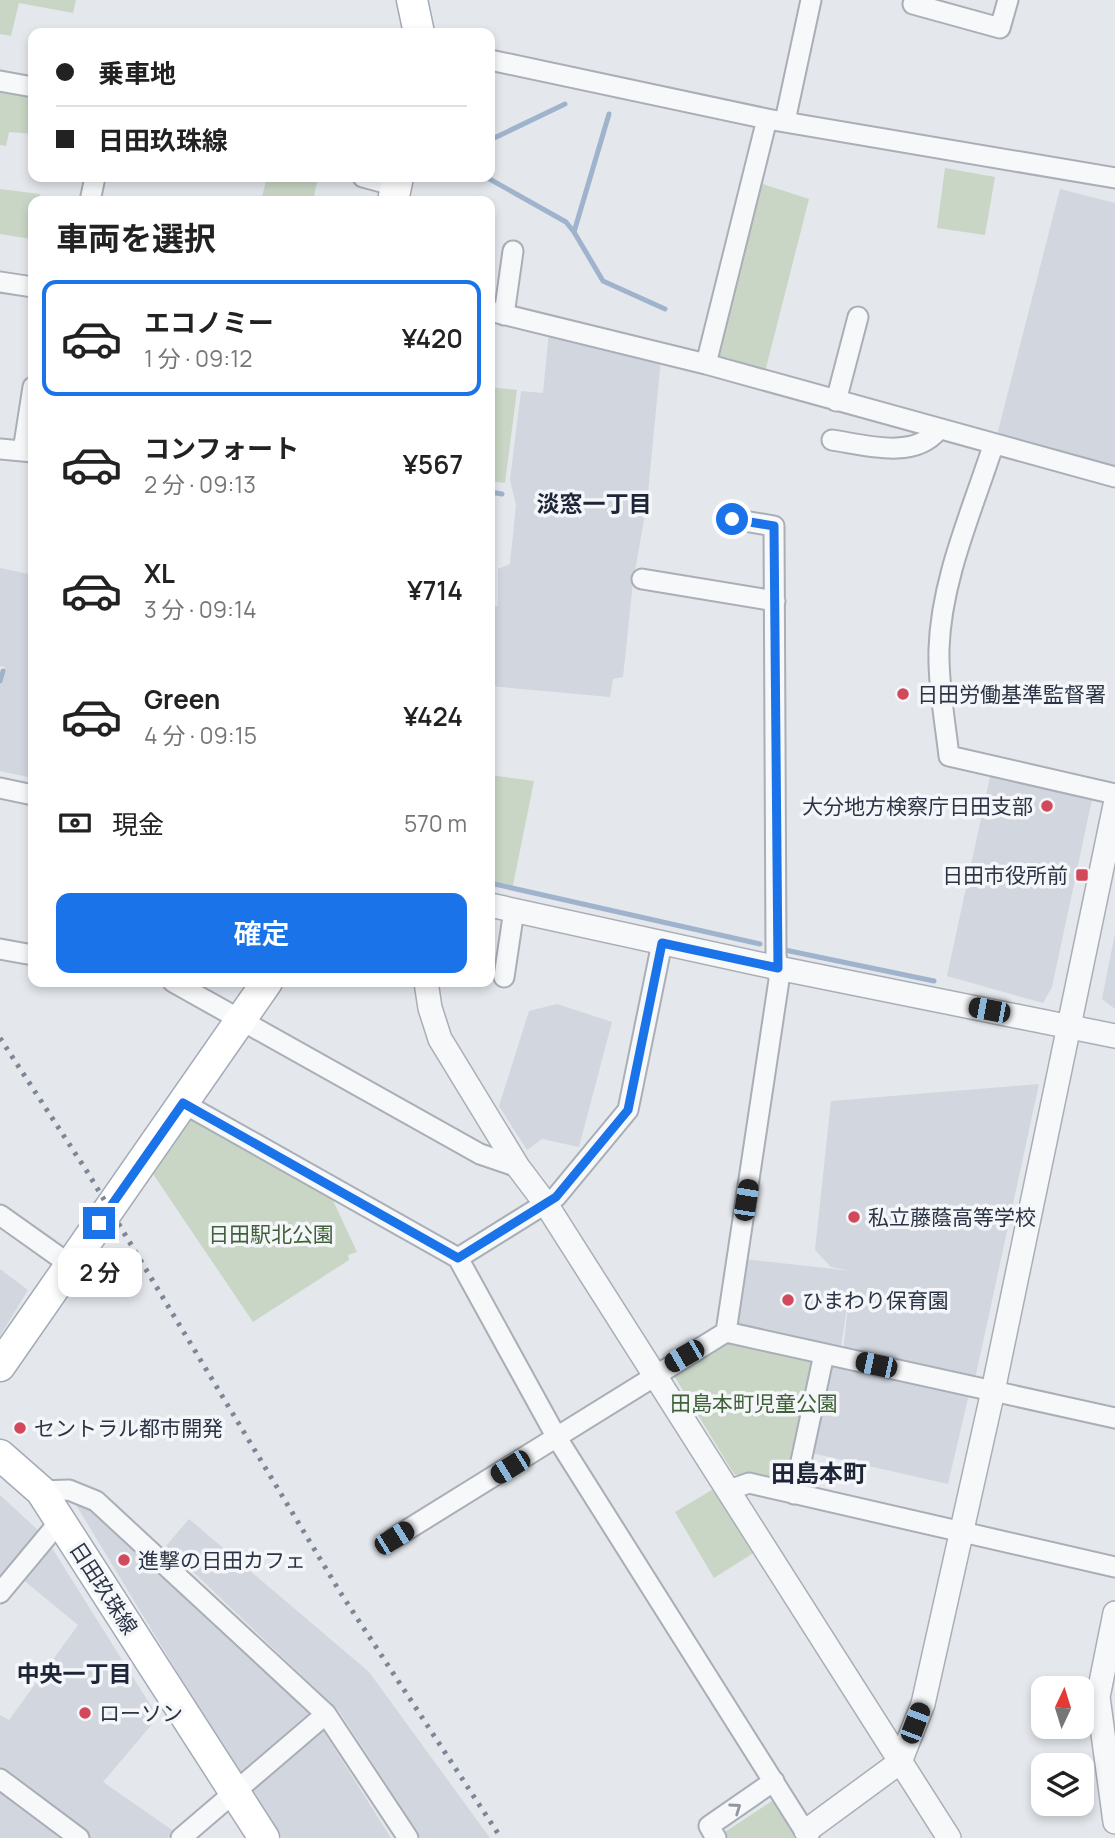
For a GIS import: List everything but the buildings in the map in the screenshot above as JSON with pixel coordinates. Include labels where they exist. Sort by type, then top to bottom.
[{"type":"main road","points":[[412,0],[418,28]]},
{"type":"main road","points":[[1,1365],[183,1103],[236,1015],[262,987]]},
{"type":"main road","name":"日田玖珠線","points":[[0,1455],[41,1491],[264,1838]]},
{"type":"street","points":[[706,364],[811,0]]},
{"type":"street","points":[[913,4],[1000,28],[1008,0]]},
{"type":"street","points":[[495,61],[776,120],[1115,178]]},
{"type":"street","points":[[0,81],[28,86]]},
{"type":"street","points":[[378,182],[396,188]]},
{"type":"street","points":[[513,251],[497,313],[706,364],[993,446],[1115,477]]},
{"type":"street","points":[[0,282],[28,285]]},
{"type":"street","points":[[836,401],[858,317]]},
{"type":"street","points":[[832,440],[899,447],[927,442],[938,430]]},
{"type":"street","points":[[993,446],[952,576],[940,637],[940,669],[949,756],[1115,794]]},
{"type":"street","points":[[0,449],[28,452]]},
{"type":"street","points":[[726,1332],[779,980],[774,526],[732,519]]},
{"type":"street","points":[[642,579],[775,601]]},
{"type":"street","points":[[0,788],[28,794]]},
{"type":"street","points":[[183,1103],[458,1258],[556,1438],[808,1835],[900,1762],[923,1704],[993,1391],[1115,805]]},
{"type":"street","points":[[495,906],[778,968],[1115,1036]]},
{"type":"street","points":[[504,977],[514,910]]},
{"type":"street","points":[[458,1258],[556,1197],[628,1110],[662,943]]},
{"type":"street","points":[[0,948],[28,954]]},
{"type":"street","points":[[183,987],[480,1154],[518,1167]]},
{"type":"street","points":[[427,987],[440,1039],[518,1167],[546,1204],[949,1838]]},
{"type":"street","points":[[1,1365],[3,1344],[236,1015]]},
{"type":"street","points":[[0,1215],[62,1259]]},
{"type":"street","points":[[394,1538],[726,1332],[1115,1418]]},
{"type":"street","points":[[794,1494],[824,1354]]},
{"type":"street","points":[[729,1490],[749,1483],[1115,1567]]},
{"type":"street","points":[[41,1491],[69,1490],[96,1501],[326,1714],[408,1838]]},
{"type":"street","points":[[0,1593],[60,1521]]},
{"type":"street","points":[[1115,1613],[1107,1699],[1115,1822]]},
{"type":"street","points":[[181,1838],[237,1793],[326,1714]]},
{"type":"street","points":[[0,1779],[79,1838]]},
{"type":"street","points":[[716,1838],[709,1826],[774,1781]]},
{"type":"shaded area","points":[[1060,189],[1115,203],[1115,471],[996,439]]},
{"type":"shaded area","points":[[549,331],[661,358],[647,503],[633,582],[623,677],[613,679],[610,697],[495,686],[498,569],[510,564],[516,505],[510,480],[521,391],[543,393]]},
{"type":"shaded area","points":[[0,568],[28,574],[28,777],[0,771],[0,685],[5,667],[0,666]]},
{"type":"shaded area","points":[[991,772],[1093,795],[1052,987],[1043,1003],[947,976]]},
{"type":"shaded area","points":[[1115,933],[1115,1009],[1102,999]]},
{"type":"shaded area","points":[[557,1004],[612,1022],[579,1147],[542,1139],[527,1150],[499,1106],[529,1011]]},
{"type":"shaded area","points":[[1039,1084],[975,1379],[843,1352],[850,1287],[840,1353],[730,1329],[743,1259],[852,1271],[831,1267],[815,1250],[831,1101]]},
{"type":"shaded area","points":[[0,1269],[28,1290],[0,1336]]},
{"type":"shaded area","points":[[828,1359],[970,1390],[948,1484],[807,1452]]},
{"type":"shaded area","points":[[0,1495],[39,1531],[0,1579]]},
{"type":"shaded area","points":[[73,1500],[88,1506],[311,1715],[239,1774]]},
{"type":"shaded area","points":[[189,1519],[369,1672],[490,1838],[421,1838],[339,1711],[166,1546]]},
{"type":"shaded area","points":[[50,1545],[158,1717],[103,1782],[175,1832],[167,1838],[90,1838],[0,1771],[0,1715],[9,1720],[78,1625],[21,1578]]},
{"type":"shaded area","points":[[321,1727],[391,1838],[282,1838],[250,1786]]},
{"type":"shaded area","points":[[0,1791],[67,1838],[0,1838]]},
{"type":"green space","points":[[0,0],[76,0],[73,13],[19,3],[11,36],[0,34]]},
{"type":"green space","points":[[0,89],[28,95],[28,134],[9,132],[6,146],[0,145]]},
{"type":"green space","points":[[945,168],[995,177],[985,235],[937,228]]},
{"type":"green space","points":[[266,182],[317,182],[314,196],[262,196]]},
{"type":"green space","points":[[757,182],[809,199],[765,372],[713,359]]},
{"type":"green space","points":[[0,189],[40,194],[28,196],[28,239],[0,234]]},
{"type":"green space","points":[[495,388],[517,390],[505,483],[495,482]]},
{"type":"green space","points":[[495,776],[534,781],[512,890],[495,885]]},
{"type":"green space","name":"日田駅北公園","points":[[192,1115],[330,1194],[357,1252],[348,1255],[349,1260],[253,1322],[153,1174]]},
{"type":"green space","name":"田島本町児童公園","points":[[724,1341],[819,1361],[790,1486],[734,1474],[673,1374]]},
{"type":"green space","points":[[715,1488],[755,1552],[714,1578],[675,1512]]},
{"type":"green space","points":[[778,1797],[802,1838],[728,1838],[725,1832]]},
{"type":"waterway","points":[[495,138],[565,104]]},
{"type":"waterway","points":[[609,114],[574,232],[603,281],[665,309]]},
{"type":"waterway","points":[[495,182],[566,222],[574,232]]},
{"type":"waterway","points":[[495,493],[502,494]]},
{"type":"waterway","points":[[0,681],[3,671]]},
{"type":"waterway","points":[[495,884],[760,944]]},
{"type":"waterway","points":[[780,949],[934,981]]},
{"type":"railway","points":[[0,1038],[88,1173],[340,1592],[501,1838]]},
{"type":"place","name":"日田労働基準監督署","points":[[903,694]]},
{"type":"place","name":"大分地方検察庁日田支部","points":[[1047,806]]},
{"type":"place","name":"日田市役所前","points":[[1082,875]]},
{"type":"place","name":"私立藤蔭高等学校","points":[[854,1217]]},
{"type":"place","name":"ひまわり保育園","points":[[788,1300]]},
{"type":"place","name":"セントラル都市開発","points":[[20,1428]]},
{"type":"place","name":"進撃の日田カフェ","points":[[124,1560]]},
{"type":"place","name":"ローソン","points":[[85,1713]]},
{"type":"district","name":"淡窓一丁目","points":[[594,503]]},
{"type":"district","name":"田島本町","points":[[819,1472]]},
{"type":"district","name":"中央一丁目","points":[[74,1673]]},
{"type":"route","points":[[99,1223],[183,1103],[458,1258],[556,1197],[628,1110],[662,943],[778,968],[774,526],[732,519]]}]
